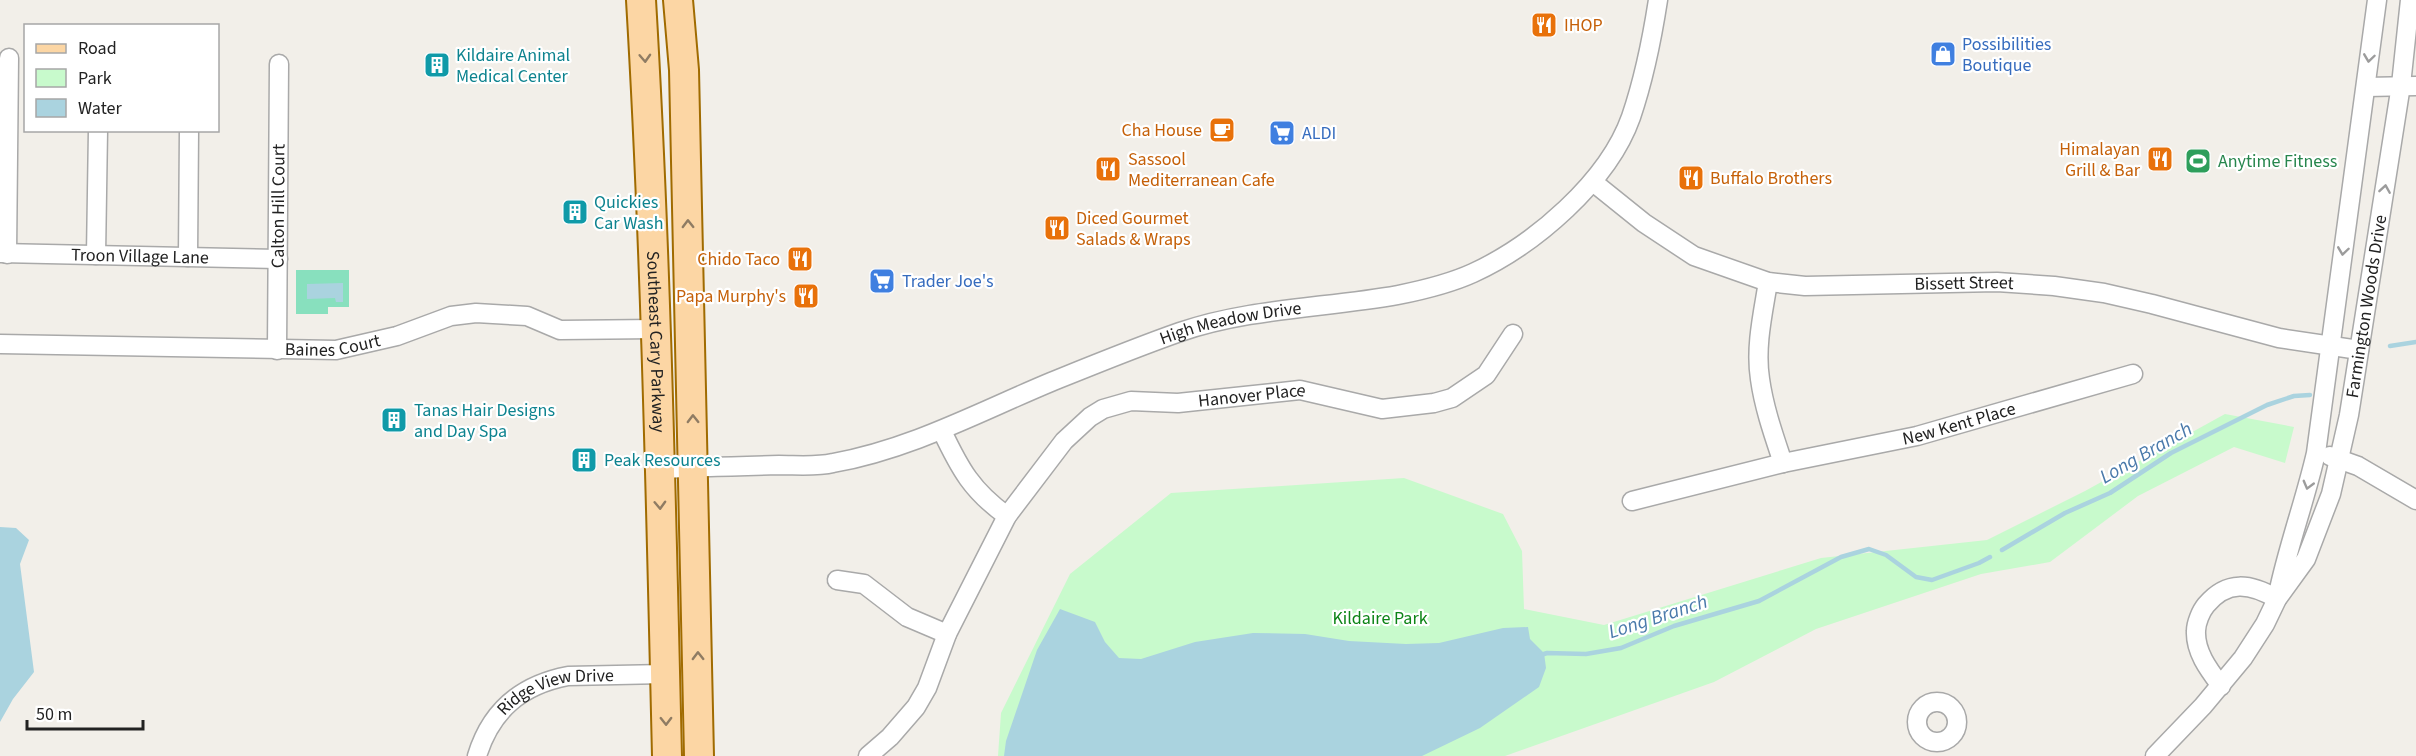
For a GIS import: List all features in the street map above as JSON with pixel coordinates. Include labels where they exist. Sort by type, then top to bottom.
[{"type":"main road","name":"Southeast Cary Parkway","points":[[641,0],[648,102],[656,329],[667,756]]},
{"type":"main road","name":"Southeast Cary Parkway","points":[[678,0],[684,70],[699,756]]},
{"type":"street","name":"High Meadow Drive","points":[[659,469],[831,464],[896,447],[942,431],[1051,382],[1182,332],[1270,312],[1396,295],[1455,281],[1498,260],[1524,244],[1593,182],[1614,150],[1630,118],[1650,46],[1658,0]]},
{"type":"street","name":"Farmington Woods Drive","points":[[2277,598],[2287,552],[2308,489],[2316,453],[2377,0]]},
{"type":"street","name":"Farmington Woods Drive","points":[[2155,756],[2221,686],[2265,624],[2277,598],[2306,559],[2328,504],[2341,458],[2409,85],[2410,0]]},
{"type":"street","points":[[3,254],[9,58]]},
{"type":"street","name":"Calton Hill Court","points":[[277,350],[279,64]]},
{"type":"street","points":[[2366,87],[2409,85]]},
{"type":"street","points":[[96,255],[98,132]]},
{"type":"street","points":[[188,257],[189,132]]},
{"type":"street","name":"Bissett Street","points":[[1593,182],[1644,223],[1694,256],[1768,282],[1805,286],[1997,282],[2055,286],[2114,296],[2279,338],[2359,350]]},
{"type":"street","name":"Troon Village Lane","points":[[3,254],[278,259]]},
{"type":"street","points":[[1768,282],[1760,334],[1760,377],[1769,422],[1783,463]]},
{"type":"street","name":"Baines Court","points":[[0,344],[336,350],[397,336],[451,315],[476,313],[527,316],[560,330],[656,329]]},
{"type":"street","name":"Hanover Place","points":[[868,756],[890,737],[916,707],[927,688],[947,634],[1007,516],[1064,441],[1103,409],[1131,401],[1178,402],[1300,390],[1382,409],[1424,405],[1452,398],[1486,375],[1513,334]]},
{"type":"street","name":"New Kent Place","points":[[1632,501],[1783,463],[1917,436],[2018,409],[2133,374]]},
{"type":"street","points":[[942,431],[960,467],[979,493],[1007,516]]},
{"type":"street","points":[[2316,453],[2341,458],[2416,500]]},
{"type":"street","points":[[837,580],[864,584],[907,617],[947,634]]},
{"type":"street","points":[[2221,686],[2206,665],[2199,648],[2195,630],[2202,609],[2215,594],[2231,586],[2263,590],[2277,598]]},
{"type":"street","name":"Ridge View Drive","points":[[477,756],[490,722],[513,700],[546,682],[568,676],[665,674]]},
{"type":"green space","points":[[296,270],[349,270],[349,307],[328,307],[328,314],[296,314]]},
{"type":"green space","name":"Kildaire Park","points":[[2225,414],[2294,427],[2285,463],[2234,447],[2138,496],[2050,562],[1981,574],[1816,629],[1714,682],[1505,756],[998,756],[1001,713],[1070,574],[1171,493],[1404,478],[1503,514],[1522,551],[1524,609],[1604,625],[1821,558],[1987,540],[2085,491]]},
{"type":"water","points":[[343,283],[343,302],[336,302],[335,298],[307,299],[307,284]]},
{"type":"water","points":[[0,527],[16,528],[29,540],[20,564],[34,672],[13,699],[0,722]]},
{"type":"water","points":[[1060,609],[1095,622],[1105,642],[1119,658],[1141,659],[1195,642],[1253,633],[1305,634],[1349,641],[1406,644],[1439,643],[1503,628],[1528,627],[1530,639],[1544,653],[1546,668],[1539,687],[1480,728],[1422,756],[1004,756],[1006,741],[1037,650]]},
{"type":"waterway","name":"Long Branch","points":[[2390,346],[2416,342]]},
{"type":"waterway","name":"Long Branch","points":[[2002,550],[2065,513],[2110,493],[2171,453],[2267,405],[2294,396],[2310,395]]},
{"type":"waterway","name":"Long Branch","points":[[1541,655],[1547,653],[1586,654],[1621,648],[1674,626],[1759,601],[1841,557],[1869,549],[1886,555],[1916,577],[1932,580],[1990,557]]},
{"type":"place","name":"IHOP","points":[[1544,25]]},
{"type":"place","name":"Possibilities Boutique","points":[[1943,54]]},
{"type":"place","name":"Kildaire Animal Medical Center","points":[[437,65]]},
{"type":"place","name":"Cha House","points":[[1222,130]]},
{"type":"place","name":"ALDI","points":[[1282,133]]},
{"type":"place","name":"Himalayan Grill & Bar","points":[[2160,159]]},
{"type":"place","name":"Anytime Fitness","points":[[2198,161]]},
{"type":"place","name":"Sassool Mediterranean Cafe","points":[[1108,169]]},
{"type":"place","name":"Buffalo Brothers","points":[[1691,178]]},
{"type":"place","name":"Quickies Car Wash","points":[[575,212]]},
{"type":"place","name":"Diced Gourmet Salads & Wraps","points":[[1057,228]]},
{"type":"place","name":"Chido Taco","points":[[800,259]]},
{"type":"place","name":"Trader Joe's","points":[[882,281]]},
{"type":"place","name":"Papa Murphy's","points":[[806,296]]},
{"type":"place","name":"Tanas Hair Designs and Day Spa","points":[[394,420]]},
{"type":"place","name":"Peak Resources","points":[[584,460]]}]
